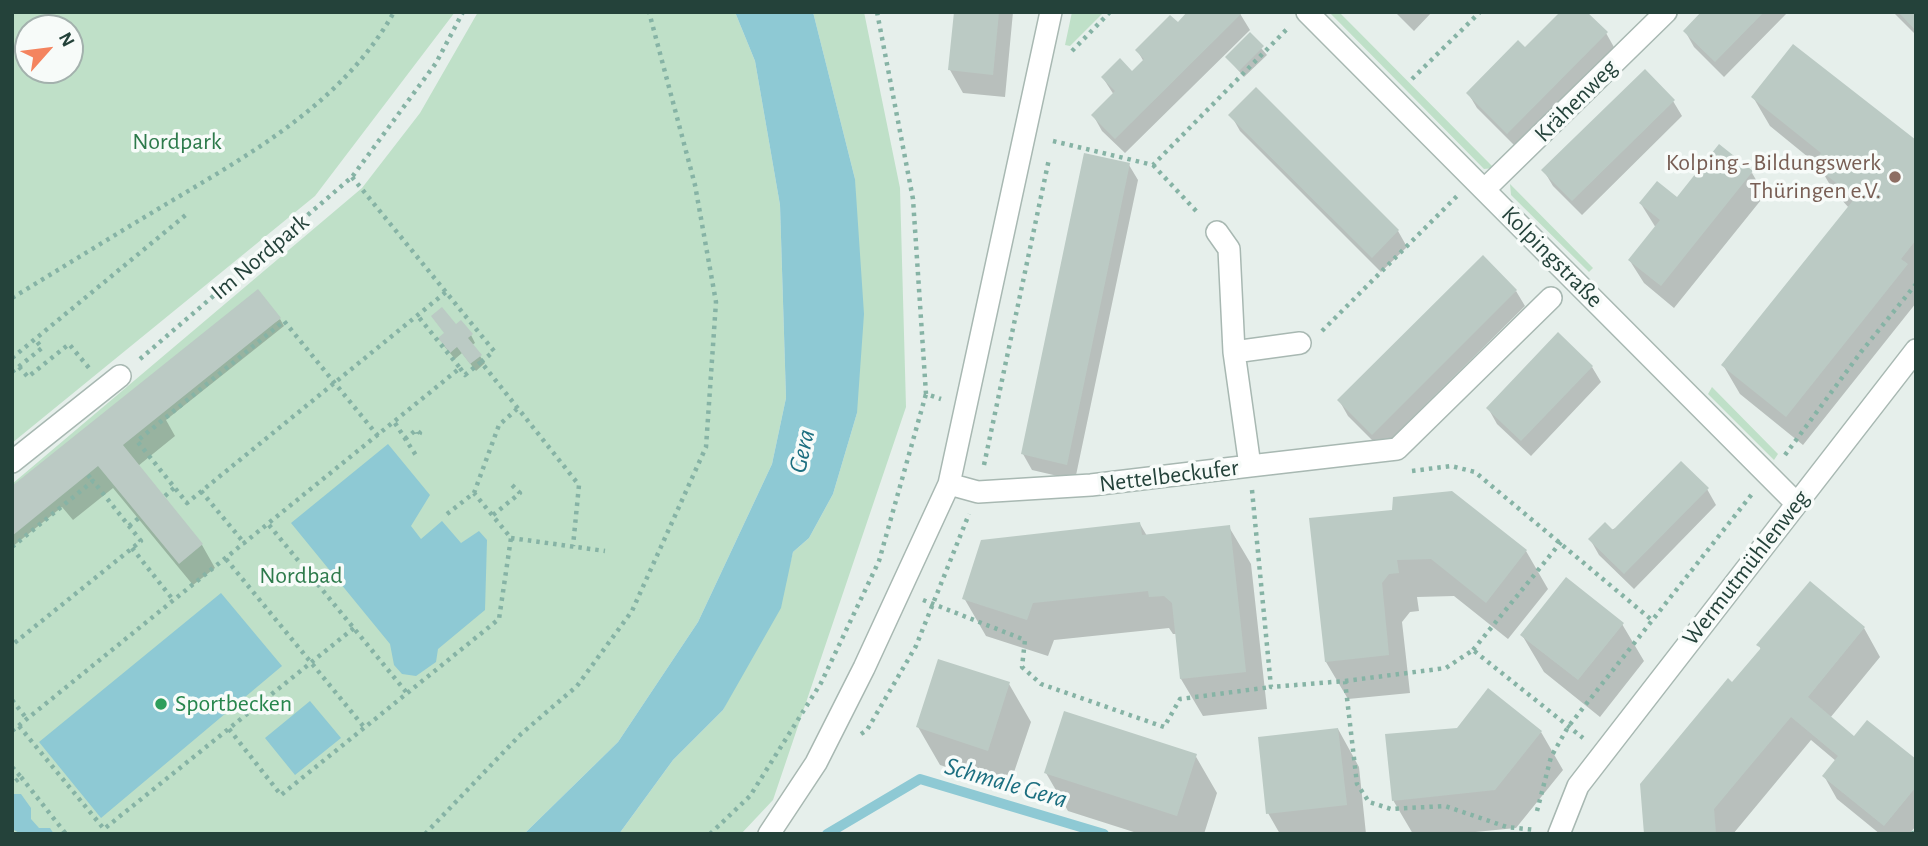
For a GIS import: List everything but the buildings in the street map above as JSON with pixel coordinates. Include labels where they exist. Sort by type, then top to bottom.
[{"type":"street","points":[[769,834],[816,763],[949,484],[1051,12]]},
{"type":"street","name":"Krähenweg","points":[[1480,184],[1665,12]]},
{"type":"street","name":"Kolpingstraße","points":[[1301,17],[1480,184],[1796,503]]},
{"type":"street","name":"Nettelbeckufer","points":[[949,484],[978,492],[1091,485],[1250,466],[1234,352],[1229,249],[1217,232]]},
{"type":"street","name":"Kolpingstraße","points":[[1250,466],[1397,449],[1551,298]]},
{"type":"street","points":[[1234,352],[1300,343]]},
{"type":"street","name":"Wermutmühlenweg","points":[[1560,832],[1578,786],[1916,350]]},
{"type":"street","points":[[12,461],[120,376]]},
{"type":"path","points":[[12,298],[273,139],[338,85],[377,42],[394,12]]},
{"type":"path","name":"Im Nordpark","points":[[120,376],[352,177],[436,63],[463,12]]},
{"type":"path","points":[[425,834],[521,734],[577,686],[632,611],[706,447],[716,302],[695,185],[649,12]]},
{"type":"path","points":[[710,834],[750,796],[821,683],[880,561],[926,394],[913,199],[877,12]]},
{"type":"path","points":[[1069,63],[1072,50],[1110,12]]},
{"type":"path","points":[[1412,79],[1480,12]]},
{"type":"path","points":[[1153,165],[1301,17]]},
{"type":"path","points":[[857,736],[867,730],[890,694],[934,604],[978,492],[1056,128]]},
{"type":"path","points":[[1053,141],[1153,165],[1217,232]]},
{"type":"path","points":[[352,177],[494,351],[465,375],[417,315]]},
{"type":"path","points":[[1300,343],[1314,338],[1480,184]]},
{"type":"path","points":[[12,358],[187,214]]},
{"type":"path","points":[[1533,832],[1551,757],[1568,727],[1916,284]]},
{"type":"path","points":[[379,436],[334,383],[284,321],[135,439],[187,503],[201,491],[334,383],[417,315],[446,292]]},
{"type":"path","points":[[12,372],[42,348],[35,340]]},
{"type":"path","points":[[19,367],[28,377],[69,344],[76,352]]},
{"type":"path","points":[[481,362],[579,485],[573,546]]},
{"type":"path","points":[[12,731],[245,545],[460,368]]},
{"type":"path","points":[[926,394],[965,406]]},
{"type":"path","points":[[447,514],[474,493],[499,425],[517,409]]},
{"type":"path","points":[[395,423],[417,457]]},
{"type":"path","points":[[405,439],[416,430],[420,433],[418,436],[417,432]]},
{"type":"path","points":[[1250,466],[1271,687]]},
{"type":"path","points":[[1399,472],[1451,466],[1475,472],[1653,621]]},
{"type":"path","points":[[12,645],[141,541],[88,475]]},
{"type":"path","points":[[12,547],[93,481]]},
{"type":"path","points":[[493,515],[520,493],[512,485]]},
{"type":"path","points":[[165,496],[174,488]]},
{"type":"path","points":[[201,491],[245,545]]},
{"type":"path","points":[[474,493],[511,538],[605,551]]},
{"type":"path","points":[[129,526],[140,517]]},
{"type":"path","points":[[269,525],[407,693]]},
{"type":"path","points":[[229,729],[281,795],[499,619],[511,538]]},
{"type":"path","points":[[899,590],[1025,640],[1022,667],[1041,684],[1164,727],[1180,699],[1446,668],[1473,650],[1561,542]]},
{"type":"path","points":[[132,548],[174,601]]},
{"type":"path","points":[[226,559],[364,727]]},
{"type":"path","points":[[19,726],[104,829],[354,628]]},
{"type":"path","points":[[1473,650],[1603,754]]},
{"type":"path","points":[[1345,681],[1357,784],[1369,802],[1391,809],[1445,806],[1507,827],[1533,832],[1560,832]]},
{"type":"path","points":[[12,700],[27,719]]},
{"type":"path","points":[[12,767],[66,834]]},
{"type":"path","points":[[12,783],[20,777]]},
{"type":"path","points":[[1911,834],[1916,832]]},
{"type":"green space","name":"Nordpark","points":[[12,12],[455,12],[315,196],[12,443]]},
{"type":"green space","name":"Nordbad","points":[[478,12],[735,12],[755,61],[780,205],[786,398],[772,464],[698,622],[618,742],[524,834],[12,834],[12,484],[362,188],[420,113]]},
{"type":"green space","points":[[813,12],[864,12],[900,188],[906,407],[773,800],[741,834],[619,834],[673,760],[723,710],[788,571],[793,552],[809,538],[833,494],[857,413],[855,179]]},
{"type":"green space","points":[[1072,12],[1104,12],[1070,46],[1065,45]]},
{"type":"green space","points":[[1329,12],[1339,12],[1494,168],[1484,169]]},
{"type":"green space","points":[[1510,184],[1593,268],[1589,272],[1511,195]]},
{"type":"green space","points":[[1712,387],[1778,454],[1774,460],[1708,394]]},
{"type":"water","name":"Gera","points":[[735,12],[813,12],[855,179],[864,314],[857,413],[833,494],[809,538],[793,552],[781,608],[723,710],[673,760],[619,834],[524,834],[618,742],[698,622],[772,464],[786,398],[780,205],[755,61]]},
{"type":"water","points":[[388,444],[430,495],[411,526],[421,539],[442,521],[461,543],[479,531],[487,540],[485,610],[438,649],[436,662],[416,676],[402,674],[394,665],[390,644],[291,523]]},
{"type":"water","name":"Sportbecken","points":[[221,593],[282,666],[101,818],[39,742]]},
{"type":"water","points":[[310,701],[341,738],[295,775],[265,738]]},
{"type":"water","points":[[12,794],[21,794],[31,808],[31,819],[39,828],[50,828],[54,834],[21,834],[12,829]]},
{"type":"waterway","name":"Schmale Gera","points":[[827,834],[920,779],[1104,834]]},
{"type":"place","name":"Kolping - Bildungswerk Thüringen e.V.","points":[[1895,177]]},
{"type":"place","name":"Sportbecken","points":[[161,704]]}]
